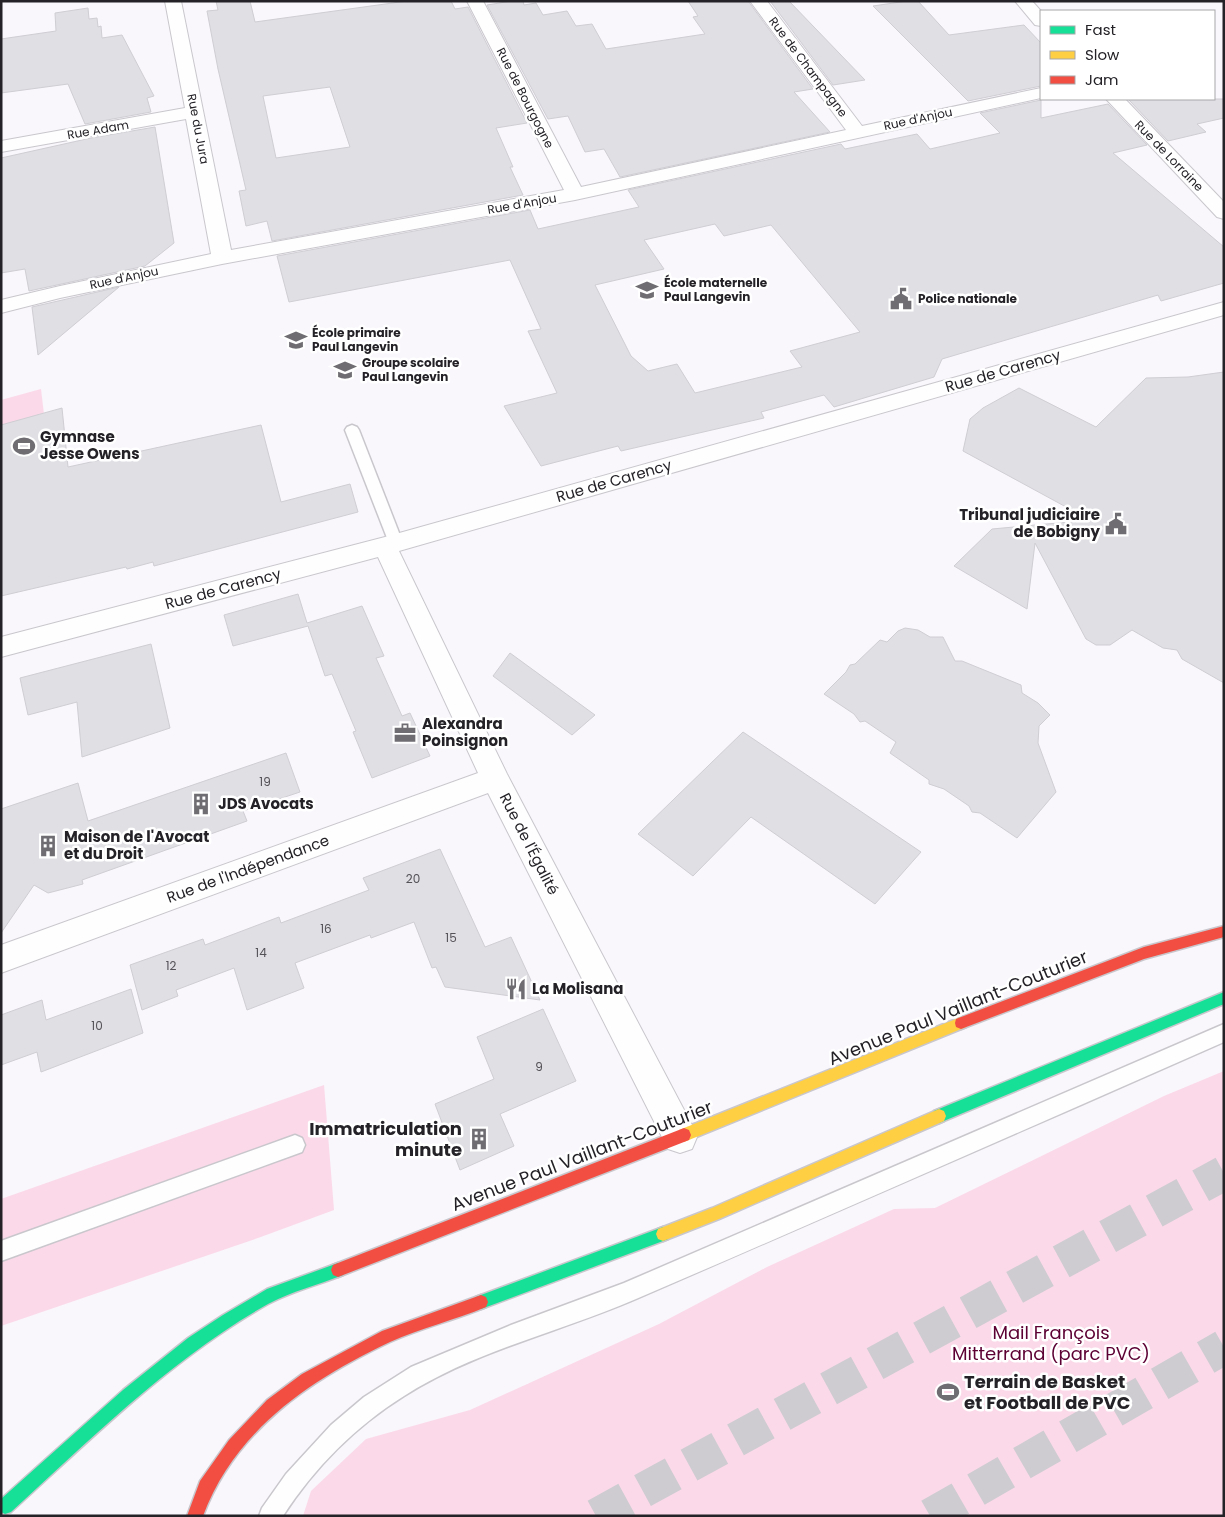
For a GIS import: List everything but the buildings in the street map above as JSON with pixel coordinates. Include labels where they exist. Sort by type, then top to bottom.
[{"type":"main road","name":"Avenue Paul Vaillant-Couturier","points":[[6,1508],[159,1369],[230,1318],[265,1298],[680,1138],[974,1018],[1126,960],[1224,931]]},
{"type":"main road","points":[[195,1516],[206,1487],[234,1445],[272,1406],[307,1378],[387,1336],[559,1274],[714,1214],[961,1106],[1224,998]]},
{"type":"street","name":"Rue du Jura","points":[[172,1],[222,258]]},
{"type":"street","name":"Rue de Bourgogne","points":[[475,1],[575,194]]},
{"type":"street","name":"Rue de Champagne","points":[[758,1],[857,132]]},
{"type":"street","points":[[1023,1],[1040,20]]},
{"type":"street","name":"Rue d'Anjou","points":[[1,308],[60,292],[222,258],[575,194],[1040,93]]},
{"type":"street","name":"Rue de Lorraine","points":[[1116,100],[1224,213]]},
{"type":"street","name":"Rue Adam","points":[[1,147],[195,112]]},
{"type":"street","name":"Rue de Carency","points":[[1,647],[391,545],[1224,308]]},
{"type":"street","name":"Rue de l'Égalité","points":[[391,545],[495,779],[680,1138]]},
{"type":"street","name":"Rue de l'Indépendance","points":[[1,959],[495,779]]},
{"type":"lane","points":[[352,430],[391,545]]},
{"type":"lane","points":[[270,1516],[284,1493],[339,1430],[388,1393],[429,1370],[527,1328],[626,1293],[1224,1033]]},
{"type":"lane","points":[[1,1251],[295,1145]]},
{"type":"green space","name":"Gymnase Jesse Owens","points":[[41,389],[53,491],[1,506],[1,400]]},
{"type":"green space","name":"Mail François Mitterrand (parc PVC)","points":[[1224,1071],[1224,1516],[303,1516],[311,1491],[366,1439],[470,1410],[659,1324],[767,1267],[894,1209],[935,1208],[1164,1096]]},
{"type":"green space","points":[[324,1085],[334,1210],[1,1326],[1,1199]]},
{"type":"tunnel","points":[[596,1516],[1224,1173]]},
{"type":"tunnel","points":[[930,1516],[1224,1347]]},
{"type":"traffic: fast","points":[[939,1116],[1224,998]]},
{"type":"traffic: fast","points":[[481,1302],[663,1234]]},
{"type":"traffic: fast","points":[[5,1506],[97,1422],[194,1343],[272,1294],[338,1270]]},
{"type":"traffic: slow","points":[[684,1135],[961,1023]]},
{"type":"traffic: slow","points":[[663,1234],[714,1214],[939,1116]]},
{"type":"traffic: jam","points":[[961,1023],[1144,953],[1224,931]]},
{"type":"traffic: jam","points":[[338,1270],[684,1135]]},
{"type":"traffic: jam","points":[[195,1516],[206,1487],[234,1445],[272,1405],[307,1379],[387,1336],[481,1302]]},
{"type":"place","name":"École maternelle Paul Langevin","points":[[647,290]]},
{"type":"place","name":"Police nationale","points":[[901,299]]},
{"type":"place","name":"École primaire Paul Langevin","points":[[296,340]]},
{"type":"place","name":"Groupe scolaire Paul Langevin","points":[[345,370]]},
{"type":"place","name":"Gymnase Jesse Owens","points":[[24,446]]},
{"type":"place","name":"Tribunal judiciaire de Bobigny","points":[[1116,524]]},
{"type":"place","name":"Alexandra Poinsignon","points":[[405,733]]},
{"type":"place","name":"JDS Avocats","points":[[201,804]]},
{"type":"place","name":"Maison de l'Avocat et du Droit","points":[[48,846]]},
{"type":"place","name":"La Molisana","points":[[516,989]]},
{"type":"place","name":"Immatriculation minute","points":[[479,1139]]},
{"type":"place","name":"Terrain de Basket et Football de PVC","points":[[948,1392]]}]
